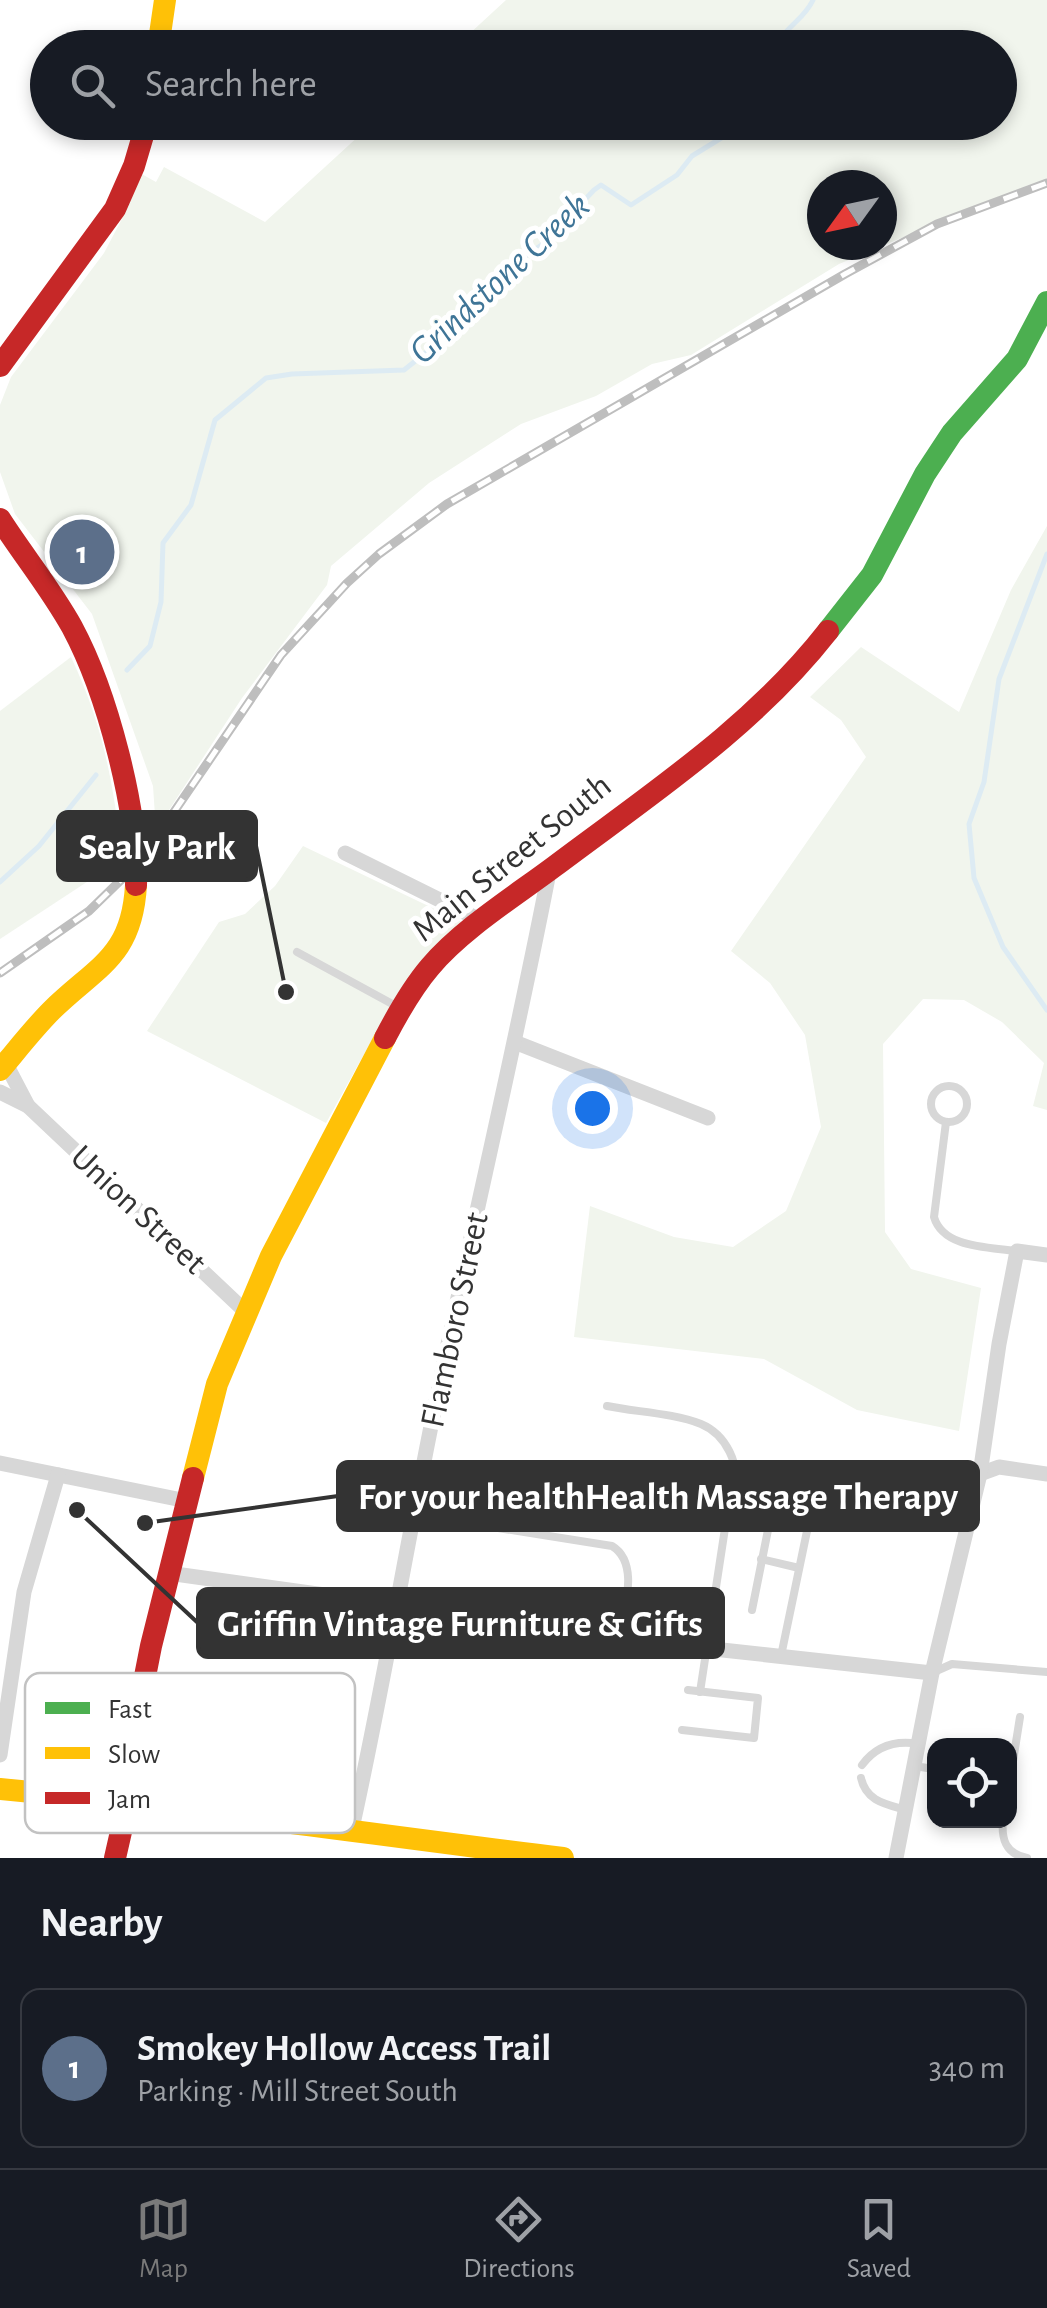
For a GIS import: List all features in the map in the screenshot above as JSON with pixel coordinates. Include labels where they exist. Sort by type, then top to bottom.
[{"type":"street","points":[[161,30],[165,0]]},
{"type":"street","points":[[0,366],[115,209],[142,140]]},
{"type":"street","name":"Main Street South","points":[[147,1673],[168,1573],[218,1384],[272,1256],[400,1008],[431,965],[482,920],[740,727],[796,672],[872,576],[934,460],[952,432],[1017,359],[1047,302]]},
{"type":"street","points":[[0,518],[63,610],[92,671],[112,734],[136,866],[138,898],[134,922],[114,954],[52,1010],[3,1067]]},
{"type":"street","points":[[345,853],[482,920]]},
{"type":"street","name":"Flamboro Street","points":[[355,1813],[446,1352],[516,1043],[550,866]]},
{"type":"street","points":[[516,1043],[708,1118]]},
{"type":"street","name":"Union Street","points":[[3,1067],[28,1106],[248,1314]]},
{"type":"street","name":"Union Street","points":[[0,1092],[28,1106]]},
{"type":"street","points":[[896,1858],[932,1672],[980,1474],[1017,1251],[1047,1256]]},
{"type":"street","points":[[0,1464],[187,1501]]},
{"type":"street","points":[[980,1474],[999,1466],[1047,1474]]},
{"type":"street","points":[[0,1754],[24,1592],[58,1475]]},
{"type":"street","points":[[168,1573],[704,1648],[932,1672]]},
{"type":"street","points":[[0,1789],[25,1791]]},
{"type":"street","points":[[355,1832],[563,1858]]},
{"type":"street","name":"Main Street South","points":[[115,1858],[121,1833]]},
{"type":"lane","points":[[297,952],[400,1008]]},
{"type":"lane","points":[[948,1086],[964,1094],[967,1105],[958,1120],[946,1122],[936,1116],[931,1106],[934,1095],[948,1086]]},
{"type":"lane","points":[[946,1122],[935,1204],[937,1228],[962,1241],[1017,1251]]},
{"type":"lane","points":[[607,1406],[700,1424],[723,1444],[734,1461],[736,1471],[704,1648],[700,1692]]},
{"type":"lane","points":[[731,1489],[980,1474]]},
{"type":"lane","points":[[752,1610],[777,1485]]},
{"type":"lane","points":[[780,1656],[812,1508]]},
{"type":"lane","points":[[416,1515],[612,1546],[628,1571],[620,1636]]},
{"type":"lane","points":[[761,1558],[799,1568]]},
{"type":"lane","points":[[932,1672],[952,1664],[1047,1672]]},
{"type":"lane","points":[[682,1730],[754,1738],[758,1698],[688,1690]]},
{"type":"lane","points":[[1017,1738],[1020,1717]]},
{"type":"lane","points":[[862,1765],[886,1746],[904,1741],[918,1744]]},
{"type":"lane","points":[[914,1766],[927,1768]]},
{"type":"lane","points":[[861,1778],[870,1796],[906,1810]]},
{"type":"lane","points":[[1003,1828],[1006,1848],[1027,1858]]},
{"type":"shaded area","points":[[506,0],[1047,0],[1047,181],[897,240],[897,170],[807,170],[807,260],[849,260],[691,355],[652,364],[596,396],[521,424],[429,483],[331,566],[327,585],[242,698],[156,830],[153,786],[92,614],[15,514],[0,472],[0,405],[11,377],[104,253],[124,215],[138,172],[156,182],[164,167],[265,222],[354,140],[1017,140],[1017,30],[473,30]]},
{"type":"shaded area","points":[[1047,526],[1047,1110],[1033,1106],[1044,1063],[1002,1022],[964,1000],[923,999],[883,1044],[885,1232],[911,1269],[981,1288],[959,1431],[857,1410],[764,1359],[574,1337],[590,1206],[674,1237],[733,1247],[786,1211],[821,1127],[805,1035],[770,983],[731,951],[866,757],[841,720],[810,697],[861,647],[959,712],[1011,590]]},
{"type":"shaded area","points":[[71,657],[104,750],[121,849],[96,876],[0,939],[0,711]]},
{"type":"shaded area","points":[[303,846],[466,924],[389,1009],[326,1123],[147,1031],[219,922],[245,914],[275,886]]},
{"type":"waterway","name":"Grindstone Creek","points":[[788,30],[813,0]]},
{"type":"waterway","name":"Grindstone Creek","points":[[127,670],[150,646],[161,602],[163,543],[191,505],[215,420],[266,378],[404,370],[433,347],[500,273],[543,244],[594,190],[601,185],[631,205],[677,175],[692,156],[718,140]]},
{"type":"waterway","points":[[1047,554],[999,679],[984,782],[969,824],[974,878],[1003,947],[1047,1010]]},
{"type":"waterway","name":"Grindstone Creek","points":[[0,882],[39,846],[96,775]]},
{"type":"railway","points":[[0,973],[89,911],[126,875],[163,828],[281,655],[379,554],[447,504],[845,274],[937,224],[1047,183]]},
{"type":"traffic: fast","points":[[828,631],[872,575],[925,474],[952,433],[1017,359],[1047,302]]},
{"type":"traffic: slow","points":[[161,30],[165,0]]},
{"type":"traffic: slow","points":[[0,1070],[45,1017],[120,945],[128,929],[136,885]]},
{"type":"traffic: slow","points":[[193,1478],[217,1384],[271,1256],[385,1038]]},
{"type":"traffic: slow","points":[[0,1789],[25,1792]]},
{"type":"traffic: slow","points":[[355,1831],[563,1858]]},
{"type":"traffic: jam","points":[[0,366],[115,209],[142,140]]},
{"type":"traffic: jam","points":[[0,519],[64,613],[97,684],[126,788],[136,885]]},
{"type":"traffic: jam","points":[[385,1038],[417,983],[457,939],[700,757],[767,698],[828,631]]},
{"type":"traffic: jam","points":[[146,1673],[193,1478]]},
{"type":"traffic: jam","points":[[115,1858],[121,1833]]},
{"type":"place","name":"Smokey Hollow Access Trail","points":[[82,552]]},
{"type":"place","name":"Sealy Park","points":[[286,992]]},
{"type":"place","name":"Griffin Vintage Furniture & Gifts","points":[[77,1510]]},
{"type":"place","name":"For your healthHealth Massage Therapy","points":[[145,1523]]}]
